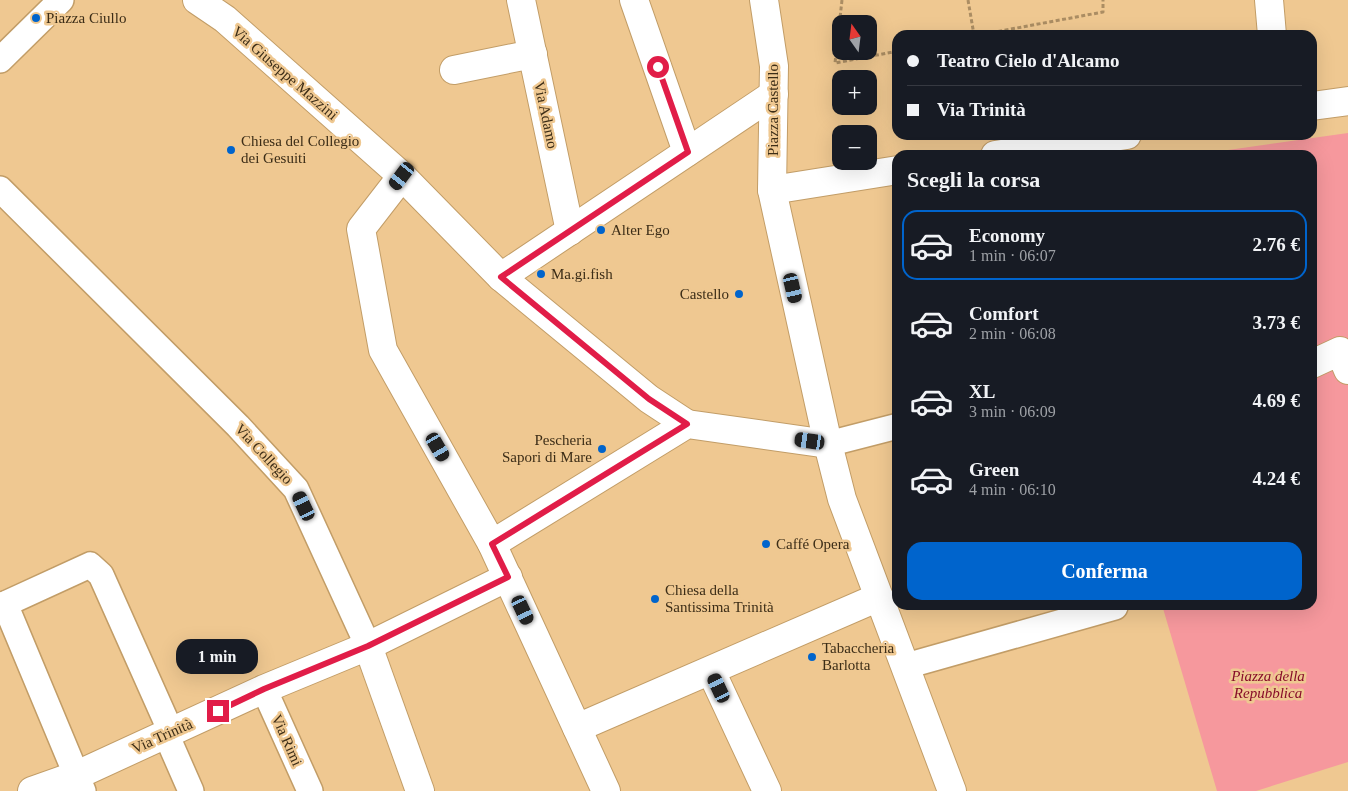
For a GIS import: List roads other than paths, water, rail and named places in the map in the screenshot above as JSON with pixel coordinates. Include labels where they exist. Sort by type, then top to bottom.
[{"type":"street","name":"Via Giuseppe Mazzini","points":[[197,0],[225,19],[402,176],[501,277],[649,399],[687,424]]},
{"type":"street","name":"Via Adamo","points":[[521,0],[570,231]]},
{"type":"street","points":[[634,0],[688,152]]},
{"type":"street","name":"Piazza Castello","points":[[764,0],[774,66],[772,190]]},
{"type":"street","points":[[1269,0],[1272,30]]},
{"type":"street","points":[[454,70],[533,54]]},
{"type":"street","points":[[501,277],[774,94]]},
{"type":"street","points":[[1317,105],[1348,101]]},
{"type":"street","points":[[1042,150],[1099,140]]},
{"type":"street","points":[[892,171],[772,190],[828,444],[842,499],[952,791]]},
{"type":"street","points":[[402,176],[361,230],[383,350],[492,544],[606,791]]},
{"type":"street","points":[[1317,362],[1340,351],[1348,370]]},
{"type":"street","points":[[492,544],[687,424],[828,444]]},
{"type":"street","name":"Via Trinità","points":[[32,791],[80,783],[168,733],[264,689],[368,646],[508,577]]},
{"type":"street","points":[[577,728],[879,597]]},
{"type":"street","name":"Via Collegio","points":[[368,646],[420,791]]},
{"type":"street","points":[[711,671],[767,791]]},
{"type":"lane","points":[[0,60],[61,0]]},
{"type":"lane","name":"Via Collegio","points":[[0,189],[238,426],[296,489],[368,646]]},
{"type":"lane","points":[[828,444],[892,428]]},
{"type":"lane","points":[[80,783],[2,606],[90,565],[101,575],[191,791]]},
{"type":"lane","points":[[906,666],[1104,610]]},
{"type":"lane","name":"Via Rimi","points":[[264,689],[310,791]]},
{"type":"place","name":"Piazza Ciullo","points":[[36,18]]},
{"type":"place","name":"Chiesa del Collegio dei Gesuiti","points":[[231,150]]},
{"type":"place","name":"Alter Ego","points":[[601,230]]},
{"type":"place","name":"Ma.gi.fish","points":[[541,274]]},
{"type":"place","name":"Castello","points":[[739,294]]},
{"type":"place","name":"Pescheria Sapori di Mare","points":[[602,449]]},
{"type":"place","name":"Caffé Opera","points":[[766,544]]},
{"type":"place","name":"Chiesa della Santissima Trinità","points":[[655,599]]},
{"type":"place","name":"Tabaccheria Barlotta","points":[[812,657]]},
{"type":"park label","name":"Piazza della Repubblica","points":[[1268,684]]}]
